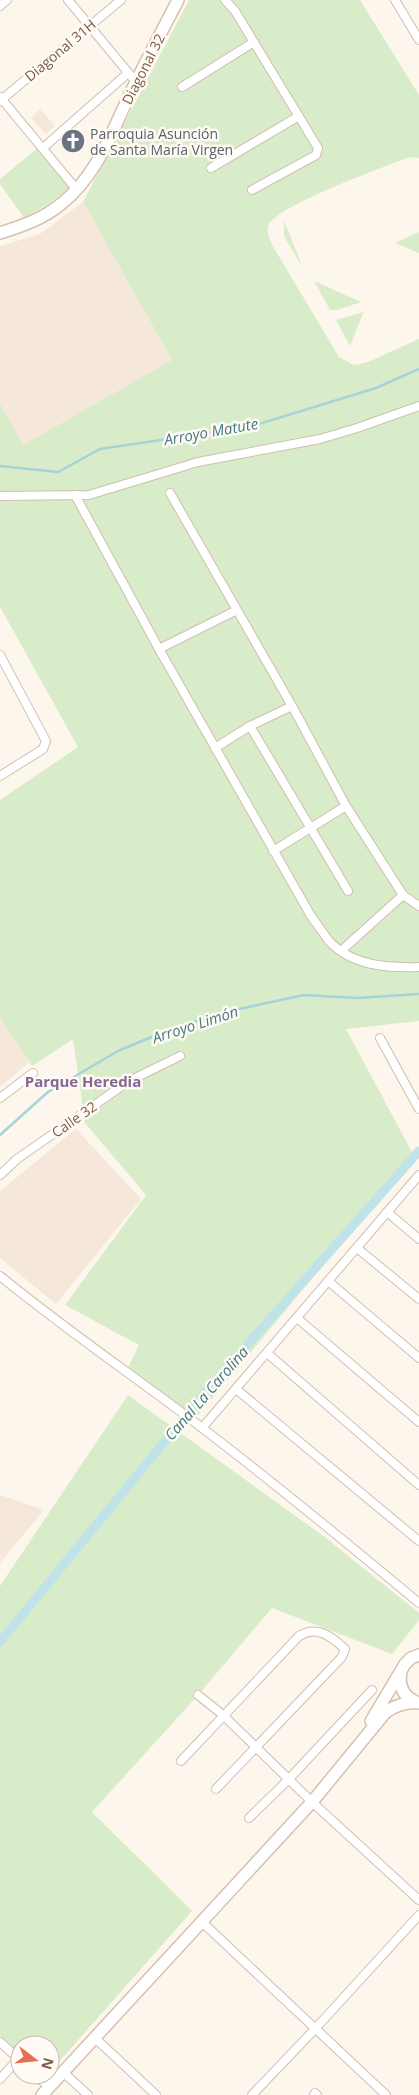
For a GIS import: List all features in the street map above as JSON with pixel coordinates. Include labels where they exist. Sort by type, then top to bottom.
[{"type":"street","points":[[0,6],[7,0]]},
{"type":"street","points":[[42,148],[132,78],[68,0]]},
{"type":"street","name":"Diagonal 31H","points":[[1,99],[121,0]]},
{"type":"street","name":"Diagonal 32","points":[[0,234],[29,224],[46,215],[77,190],[95,166],[132,78],[178,0]]},
{"type":"street","points":[[225,0],[235,11],[299,116],[318,151],[316,155],[252,190]]},
{"type":"street","points":[[396,0],[419,40]]},
{"type":"street","points":[[182,87],[254,42]]},
{"type":"street","points":[[1,99],[77,190]]},
{"type":"street","points":[[211,168],[299,116]]},
{"type":"street","points":[[0,496],[88,494],[198,462],[320,439],[419,406]]},
{"type":"street","points":[[170,493],[292,706],[346,806],[403,895],[419,906]]},
{"type":"street","points":[[75,495],[158,649],[310,916],[330,942],[340,951],[365,963],[419,967]]},
{"type":"street","points":[[158,649],[237,610]]},
{"type":"street","points":[[0,656],[45,736],[46,745],[0,776]]},
{"type":"street","points":[[215,748],[250,726],[292,706]]},
{"type":"street","points":[[250,726],[348,891]]},
{"type":"street","points":[[273,851],[346,806]]},
{"type":"street","points":[[340,951],[403,895]]},
{"type":"street","points":[[380,1038],[419,1109]]},
{"type":"street","name":"Calle 32","points":[[0,1175],[17,1159],[129,1081],[180,1056]]},
{"type":"street","points":[[0,1098],[33,1073]]},
{"type":"street","points":[[202,1428],[419,1175]]},
{"type":"street","points":[[387,1212],[419,1239]]},
{"type":"street","points":[[357,1248],[419,1299]]},
{"type":"street","points":[[0,1276],[78,1338],[195,1422],[323,1522],[419,1603]]},
{"type":"street","points":[[328,1282],[419,1358]]},
{"type":"street","points":[[297,1318],[419,1422]]},
{"type":"street","points":[[267,1353],[419,1485]]},
{"type":"street","points":[[236,1389],[419,1542]]},
{"type":"street","points":[[181,1761],[299,1636],[308,1630],[316,1631],[334,1640],[344,1649],[342,1657],[216,1789]]},
{"type":"street","points":[[354,1748],[401,1670],[415,1656],[419,1647]]},
{"type":"street","points":[[401,1670],[400,1686],[404,1693],[418,1703]]},
{"type":"street","points":[[249,1818],[372,1690]]},
{"type":"street","points":[[198,1695],[223,1715],[312,1802],[419,1900]]},
{"type":"street","points":[[46,2091],[312,1802],[354,1748],[385,1713],[392,1707],[404,1703],[418,1703]]},
{"type":"street","points":[[252,2095],[419,1915]]},
{"type":"street","points":[[202,1922],[386,2095]]},
{"type":"street","points":[[95,2038],[156,2095]]},
{"type":"street","points":[[0,2042],[10,2051]]},
{"type":"street","points":[[0,2079],[10,2068]]},
{"type":"street","points":[[63,2072],[88,2095]]},
{"type":"shaded area","points":[[40,109],[55,126],[46,134],[31,118]]},
{"type":"shaded area","points":[[83,202],[172,360],[23,445],[0,405],[0,246],[40,234]]},
{"type":"shaded area","points":[[0,1017],[29,1062],[0,1087]]},
{"type":"shaded area","points":[[76,1129],[141,1199],[56,1304],[0,1258],[0,1191]]},
{"type":"shaded area","points":[[0,1495],[44,1510],[0,1563]]},
{"type":"green space","points":[[189,0],[360,0],[419,95],[419,158],[410,157],[347,181],[288,209],[275,218],[268,226],[269,238],[274,248],[339,357],[354,365],[368,362],[419,339],[419,1021],[346,1029],[414,1156],[196,1418],[128,1368],[139,1345],[65,1305],[146,1195],[85,1123],[73,1039],[32,1066],[0,1017],[0,800],[78,747],[0,607],[0,404],[23,445],[172,360],[83,202]]},
{"type":"green space","points":[[39,147],[71,187],[50,203],[24,218],[0,184],[0,179]]},
{"type":"green space","points":[[284,221],[303,268],[284,236]]},
{"type":"green space","points":[[419,232],[419,253],[395,243]]},
{"type":"green space","points":[[314,281],[361,302],[337,310],[330,310]]},
{"type":"green space","points":[[363,313],[350,346],[336,320]]},
{"type":"green space","points":[[128,1395],[326,1538],[419,1613],[419,1620],[392,1654],[272,1608],[198,1695],[92,1812],[192,1911],[60,2061],[60,2035],[10,2035],[10,2045],[0,2036],[0,1586]]},
{"type":"waterway","name":"Arroyo Matute","points":[[0,466],[58,472],[100,449],[249,427],[376,388],[419,369]]},
{"type":"waterway","name":"Arroyo Limón","points":[[0,1135],[48,1092],[118,1051],[171,1029],[230,1011],[304,995],[357,998],[419,994]]},
{"type":"waterway","name":"Canal La Carolina","points":[[0,1642],[202,1396],[419,1151]]},
{"type":"place","name":"Parroquia Asunción de Santa María Virgen","points":[[73,141]]},
{"type":"district","name":"Parque Heredia","points":[[83,1081]]}]
